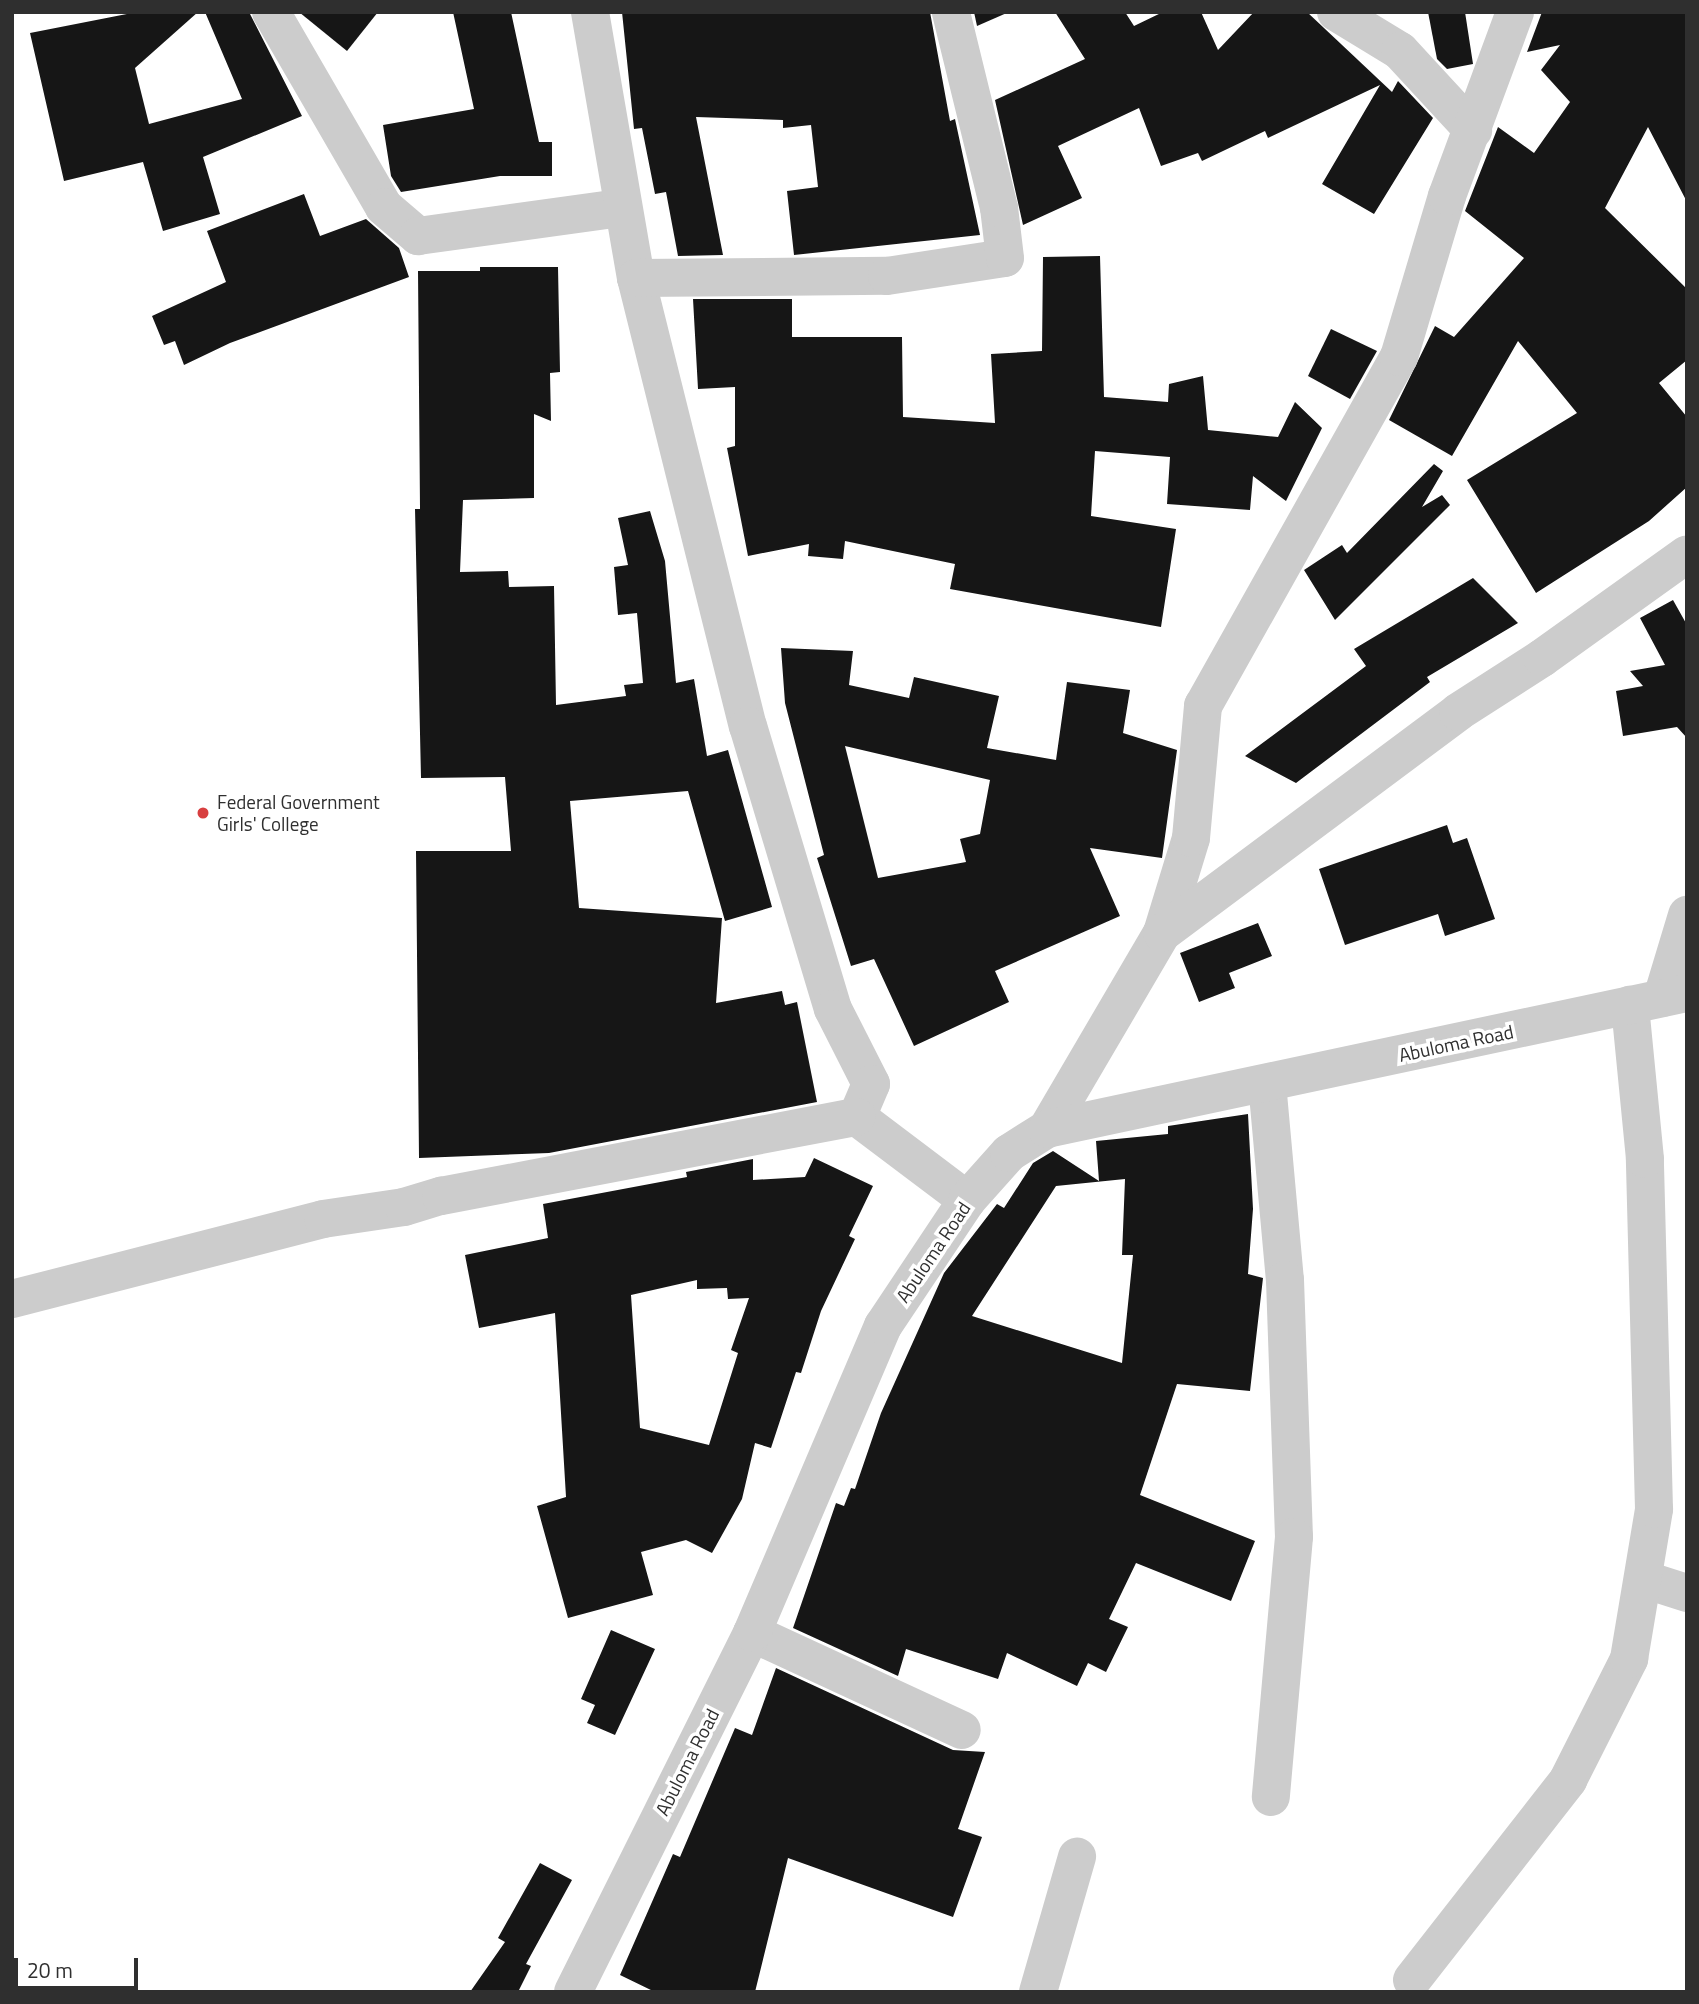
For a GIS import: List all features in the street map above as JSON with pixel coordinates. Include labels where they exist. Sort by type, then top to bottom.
[{"type":"street","points":[[271,12],[384,206],[418,236],[621,208]]},
{"type":"street","points":[[590,12],[621,208],[636,278],[748,726],[833,1009],[871,1084],[858,1116]]},
{"type":"street","points":[[636,278],[887,276],[1005,258],[999,208],[950,12]]},
{"type":"street","points":[[1336,12],[1400,51],[1473,130]]},
{"type":"street","points":[[1047,1129],[1162,933],[1191,838],[1203,706],[1399,357],[1447,195],[1515,12]]},
{"type":"street","points":[[1162,933],[1458,712],[1542,658],[1687,554]]},
{"type":"street","points":[[1412,1980],[1568,1780],[1629,1659],[1654,1509],[1645,1159],[1660,999],[1687,915]]},
{"type":"street","name":"Abuloma Road","points":[[584,1988],[752,1633],[883,1326],[967,1200],[1009,1153],[1047,1129],[1660,999]]},
{"type":"street","points":[[1267,1083],[1285,1280],[1294,1537],[1271,1797]]},
{"type":"street","points":[[12,1299],[323,1219],[404,1207],[441,1196],[858,1116],[967,1200]]},
{"type":"street","points":[[1643,1579],[1687,1593]]},
{"type":"street","points":[[752,1633],[962,1730]]},
{"type":"street","points":[[1038,1992],[1077,1857]]},
{"type":"building","points":[[137,12],[198,12],[135,68],[149,124],[242,99],[205,12],[249,12],[302,116],[203,157],[220,214],[163,231],[143,162],[64,181],[30,33]]},
{"type":"building","points":[[299,12],[378,12],[347,51]]},
{"type":"building","points":[[453,12],[511,12],[539,142],[552,142],[552,176],[500,176],[401,192],[391,176],[383,125],[474,109]]},
{"type":"building","points":[[622,12],[930,12],[950,121],[955,119],[980,235],[794,255],[787,191],[818,187],[811,125],[783,128],[783,120],[696,117],[723,255],[678,256],[666,192],[655,194],[642,128],[634,129]]},
{"type":"building","points":[[974,12],[1009,12],[977,26]]},
{"type":"building","points":[[1055,12],[1125,12],[1134,26],[1163,12],[1201,12],[1218,50],[1254,12],[1307,12],[1392,92],[1398,81],[1433,118],[1374,214],[1322,184],[1380,85],[1268,138],[1265,131],[1202,161],[1198,153],[1161,166],[1139,108],[1058,146],[1082,198],[1023,225],[995,100],[1085,59]]},
{"type":"building","points":[[1428,12],[1465,12],[1473,64],[1447,69],[1437,59]]},
{"type":"building","points":[[1542,12],[1687,12],[1687,202],[1648,127],[1605,208],[1687,289],[1687,360],[1659,383],[1687,417],[1687,487],[1649,521],[1536,593],[1467,480],[1577,413],[1518,341],[1452,456],[1389,420],[1435,326],[1454,337],[1524,258],[1465,211],[1498,127],[1534,153],[1570,102],[1541,70],[1560,45],[1527,52]]},
{"type":"building","points":[[304,194],[320,236],[366,219],[399,248],[409,277],[230,343],[184,365],[175,341],[164,345],[152,316],[226,282],[207,231]]},
{"type":"building","points":[[1100,256],[1104,397],[1168,402],[1169,384],[1203,376],[1208,430],[1278,437],[1295,402],[1322,428],[1286,501],[1253,476],[1250,510],[1167,504],[1170,457],[1095,451],[1091,516],[1176,529],[1161,627],[950,589],[955,564],[845,541],[843,559],[808,556],[809,544],[748,556],[727,448],[735,446],[735,387],[698,389],[693,299],[792,299],[792,337],[902,337],[903,417],[995,423],[991,354],[1042,351],[1043,257]]},
{"type":"building","points":[[480,267],[558,267],[560,372],[550,373],[551,421],[534,414],[534,498],[463,500],[460,572],[508,571],[509,587],[554,586],[556,705],[626,696],[624,685],[643,683],[637,613],[618,615],[614,567],[628,565],[618,518],[650,511],[665,561],[676,683],[694,679],[707,756],[728,750],[772,907],[725,921],[688,791],[570,801],[579,908],[722,918],[716,1003],[782,991],[785,1005],[797,1002],[817,1102],[549,1153],[419,1158],[416,851],[511,851],[505,777],[421,778],[415,509],[420,509],[418,271],[480,271]]},
{"type":"building","points":[[1331,329],[1377,351],[1350,399],[1308,376]]},
{"type":"building","points":[[1434,464],[1443,471],[1422,507],[1442,495],[1450,505],[1335,620],[1304,570],[1342,545],[1347,553]]},
{"type":"building","points":[[1473,578],[1518,623],[1427,677],[1430,682],[1296,783],[1245,756],[1366,666],[1354,649]]},
{"type":"building","points":[[1673,600],[1687,625],[1687,738],[1677,727],[1623,736],[1616,691],[1643,686],[1630,671],[1665,665],[1640,618]]},
{"type":"building","points":[[781,648],[853,651],[849,685],[909,698],[914,677],[999,696],[987,748],[1056,760],[1067,682],[1130,690],[1123,733],[1177,750],[1162,858],[1090,848],[1120,916],[995,971],[1009,1002],[914,1046],[874,959],[851,966],[817,858],[824,855],[785,703]],"holes":[[[845,746],[990,780],[980,834],[960,839],[966,862],[878,878]]]},
{"type":"building","points":[[1447,825],[1453,843],[1467,838],[1495,919],[1445,936],[1438,914],[1345,945],[1319,869]]},
{"type":"building","points":[[1258,923],[1272,956],[1229,973],[1235,988],[1199,1002],[1180,953]]},
{"type":"building","points":[[1248,1114],[1253,1209],[1248,1274],[1263,1278],[1250,1391],[1177,1384],[1140,1495],[1255,1541],[1231,1601],[1136,1563],[1109,1619],[1128,1627],[1106,1672],[1088,1663],[1077,1686],[1007,1653],[998,1679],[906,1649],[898,1676],[793,1628],[836,1503],[844,1506],[851,1488],[855,1489],[881,1413],[944,1273],[997,1204],[1004,1208],[1033,1163],[1053,1151],[1099,1181],[1096,1141],[1168,1134],[1168,1126]],"holes":[[[1125,1179],[1122,1255],[1133,1255],[1122,1363],[972,1316],[1056,1186]]]},
{"type":"building","points":[[814,1158],[873,1186],[849,1236],[855,1239],[821,1311],[801,1373],[796,1372],[771,1448],[755,1443],[742,1499],[712,1553],[686,1540],[641,1552],[653,1595],[568,1618],[537,1506],[566,1497],[555,1313],[479,1328],[465,1255],[548,1238],[543,1204],[687,1177],[686,1172],[753,1159],[753,1180],[805,1177]],"holes":[[[697,1280],[697,1289],[727,1288],[728,1299],[749,1298],[731,1350],[738,1353],[709,1445],[640,1428],[631,1295]]]},
{"type":"building","points":[[611,1630],[655,1649],[615,1735],[587,1723],[595,1705],[581,1699]]},
{"type":"building","points":[[776,1668],[953,1750],[985,1752],[958,1829],[982,1837],[953,1917],[788,1858],[755,1992],[655,1992],[620,1975],[673,1854],[680,1857],[735,1728],[752,1735]]},
{"type":"building","points":[[540,1863],[572,1880],[526,1964],[531,1966],[518,1992],[470,1992],[505,1942],[498,1938]]},
{"type":"place","name":"Federal Government Girls' College","points":[[203,813]]}]
